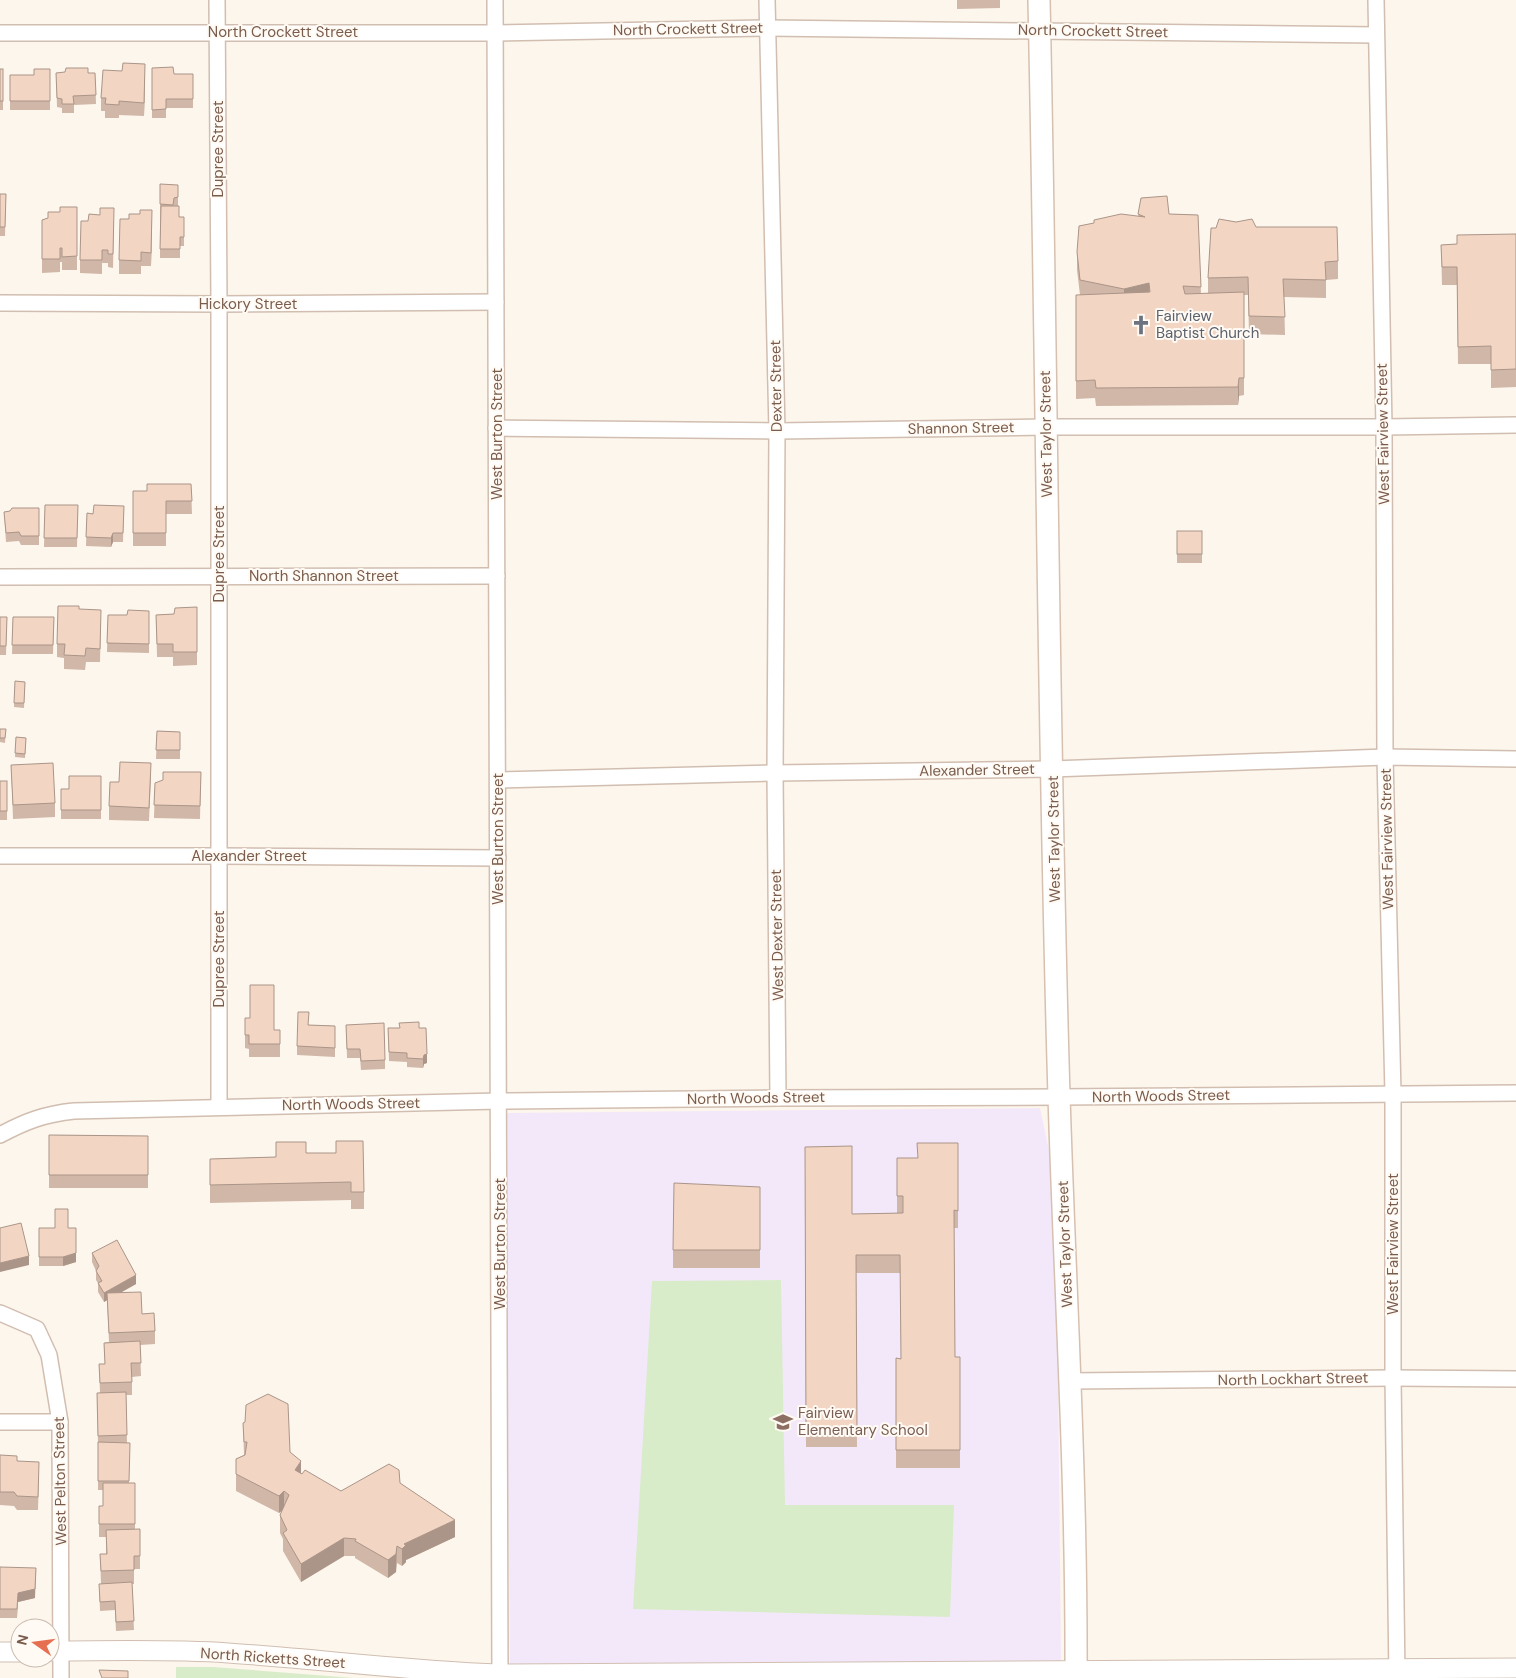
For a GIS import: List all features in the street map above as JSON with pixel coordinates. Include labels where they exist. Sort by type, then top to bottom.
[{"type":"main road","name":"West Taylor Street","points":[[1039,0],[1045,427],[1059,1097],[1070,1382],[1076,1674]]},
{"type":"street","name":"Dupree Street","points":[[217,0],[219,1107]]},
{"type":"street","name":"West Burton Street","points":[[495,0],[500,1676]]},
{"type":"street","name":"Dexter Street","points":[[767,0],[777,431],[776,773]]},
{"type":"street","name":"West Fairview Street","points":[[1376,0],[1384,427],[1385,757],[1393,1094],[1393,1378],[1397,1673]]},
{"type":"street","name":"North Crockett Street","points":[[0,32],[495,33],[767,28],[1039,30],[1376,36]]},
{"type":"street","name":"Hickory Street","points":[[0,303],[496,302]]},
{"type":"street","name":"Shannon Street","points":[[496,428],[777,431],[1045,427],[1516,425]]},
{"type":"street","name":"North Shannon Street","points":[[0,576],[497,576]]},
{"type":"street","name":"Alexander Street","points":[[498,780],[1052,769],[1385,757],[1516,759]]},
{"type":"street","name":"West Dexter Street","points":[[776,773],[778,1098]]},
{"type":"street","name":"Alexander Street","points":[[0,856],[498,858]]},
{"type":"street","name":"North Woods Street","points":[[0,1135],[24,1122],[74,1110],[499,1101],[1516,1093]]},
{"type":"street","name":"West Pelton Street","points":[[0,1313],[37,1329],[50,1355],[60,1422],[56,1618]]},
{"type":"street","name":"North Lockhart Street","points":[[1070,1382],[1393,1378],[1516,1379]]},
{"type":"street","points":[[0,1422],[60,1422]]},
{"type":"street","name":"North Ricketts Street","points":[[60,1651],[187,1651],[229,1653],[500,1676],[1397,1673],[1516,1668]]},
{"type":"shaded area","name":"Fairview Elementary School","points":[[1040,1108],[1056,1183],[1061,1661],[510,1664],[504,1113]]},
{"type":"green space","points":[[781,1280],[785,1505],[954,1505],[950,1617],[633,1609],[652,1281]]},
{"type":"green space","points":[[176,1667],[213,1667],[354,1678],[176,1678]]},
{"type":"building","points":[[123,63],[145,64],[144,103],[119,101],[119,105],[105,104],[106,98],[101,98],[103,70],[122,71]]},
{"type":"building","points":[[173,67],[174,74],[193,74],[193,99],[166,99],[166,109],[152,110],[152,68]]},
{"type":"building","points":[[66,68],[88,68],[88,73],[95,73],[96,95],[73,96],[74,104],[62,104],[62,99],[57,98],[56,73],[65,72]]},
{"type":"building","points":[[0,69],[3,69],[3,101],[0,101]]},
{"type":"building","points":[[34,69],[50,69],[50,101],[10,101],[10,75],[34,75]]},
{"type":"building","points":[[160,184],[178,185],[178,197],[174,198],[173,205],[160,204]]},
{"type":"building","points":[[0,194],[6,194],[5,227],[0,227]]},
{"type":"building","points":[[1167,196],[1169,214],[1198,215],[1201,287],[1183,286],[1185,294],[1244,292],[1244,378],[1239,378],[1238,387],[1096,388],[1095,380],[1076,381],[1076,295],[1150,292],[1149,283],[1124,289],[1080,280],[1077,252],[1079,226],[1094,223],[1094,220],[1121,214],[1145,217],[1138,214],[1141,198]]},
{"type":"building","points":[[161,206],[179,206],[179,217],[184,217],[184,237],[180,237],[180,249],[160,249]]},
{"type":"building","points":[[60,207],[77,207],[77,256],[62,257],[62,248],[60,248],[60,259],[42,259],[42,220],[48,218],[48,212],[60,212]]},
{"type":"building","points":[[100,208],[114,208],[113,254],[108,254],[108,250],[102,250],[102,260],[80,260],[81,221],[88,221],[89,214],[100,215]]},
{"type":"building","points":[[140,210],[152,210],[151,253],[141,252],[141,261],[119,260],[120,219],[129,219],[129,214],[140,214]]},
{"type":"building","points":[[1219,219],[1236,222],[1252,219],[1256,227],[1337,227],[1338,261],[1325,262],[1326,280],[1283,279],[1285,317],[1249,316],[1248,277],[1208,278],[1211,228],[1216,228]]},
{"type":"building","points":[[1516,234],[1516,369],[1491,370],[1491,346],[1458,347],[1457,267],[1442,267],[1441,245],[1457,244],[1457,235]]},
{"type":"building","points":[[147,484],[191,484],[192,501],[166,501],[166,533],[133,533],[133,491],[147,491]]},
{"type":"building","points":[[45,505],[78,505],[77,538],[44,538]]},
{"type":"building","points":[[94,505],[124,506],[123,533],[113,533],[111,538],[86,537],[87,513],[93,514]]},
{"type":"building","points":[[12,508],[39,508],[39,536],[21,536],[19,532],[6,533],[4,512],[10,511]]},
{"type":"building","points":[[1177,531],[1202,531],[1202,554],[1177,554]]},
{"type":"building","points":[[58,606],[79,606],[79,609],[101,610],[100,649],[86,648],[85,656],[64,655],[65,644],[57,644]]},
{"type":"building","points":[[197,607],[197,652],[173,652],[173,644],[157,644],[156,615],[174,614],[175,608]]},
{"type":"building","points":[[128,610],[149,611],[149,644],[107,643],[108,615],[127,615]]},
{"type":"building","points":[[0,617],[7,617],[6,646],[0,646]]},
{"type":"building","points":[[13,617],[54,617],[53,645],[12,645]]},
{"type":"building","points":[[15,681],[25,682],[24,703],[14,703]]},
{"type":"building","points":[[0,729],[6,729],[5,738],[0,738]]},
{"type":"building","points":[[157,731],[180,732],[180,750],[156,750]]},
{"type":"building","points":[[16,737],[26,738],[25,754],[15,753]]},
{"type":"building","points":[[120,762],[151,763],[149,808],[109,806],[110,782],[119,782]]},
{"type":"building","points":[[53,763],[55,803],[13,805],[11,765]]},
{"type":"building","points":[[163,772],[201,772],[200,806],[154,805],[155,783],[163,780]]},
{"type":"building","points":[[69,776],[101,776],[101,810],[61,810],[61,789],[69,789]]},
{"type":"building","points":[[0,781],[7,781],[7,811],[0,811]]},
{"type":"building","points":[[250,985],[274,985],[274,1030],[280,1030],[280,1044],[249,1044],[249,1035],[245,1035],[245,1018],[250,1018]]},
{"type":"building","points":[[298,1012],[309,1012],[308,1025],[335,1026],[335,1048],[297,1046]]},
{"type":"building","points":[[419,1022],[419,1028],[426,1028],[427,1054],[424,1055],[423,1059],[407,1058],[407,1053],[389,1052],[388,1028],[400,1028],[399,1023]]},
{"type":"building","points":[[384,1023],[385,1060],[361,1061],[360,1049],[347,1049],[346,1025]]},
{"type":"building","points":[[49,1135],[148,1136],[148,1175],[49,1175]]},
{"type":"building","points":[[336,1141],[363,1141],[364,1192],[351,1192],[351,1182],[210,1185],[210,1159],[276,1157],[276,1142],[306,1142],[306,1153],[336,1153]]},
{"type":"building","points":[[917,1143],[958,1143],[958,1211],[954,1210],[955,1357],[960,1357],[960,1450],[896,1450],[896,1358],[901,1359],[900,1255],[856,1255],[857,1429],[806,1429],[805,1147],[852,1146],[852,1214],[903,1213],[903,1196],[897,1196],[897,1158],[918,1158]]},
{"type":"building","points":[[674,1183],[760,1187],[760,1250],[673,1250]]},
{"type":"building","points":[[55,1209],[68,1209],[68,1228],[76,1228],[76,1253],[63,1257],[39,1257],[39,1228],[55,1228]]},
{"type":"building","points":[[21,1223],[29,1256],[0,1263],[0,1228]]},
{"type":"building","points":[[117,1240],[136,1275],[104,1293],[98,1283],[102,1281],[96,1271],[99,1266],[92,1253]]},
{"type":"building","points":[[141,1292],[142,1314],[154,1313],[155,1331],[109,1333],[107,1293]]},
{"type":"building","points":[[140,1341],[141,1363],[131,1363],[132,1382],[100,1383],[99,1364],[105,1364],[104,1343]]},
{"type":"building","points":[[126,1392],[127,1435],[98,1436],[97,1393]]},
{"type":"building","points":[[268,1394],[288,1404],[290,1452],[301,1461],[295,1470],[302,1474],[305,1470],[341,1491],[389,1464],[399,1470],[400,1483],[455,1520],[404,1544],[406,1545],[402,1549],[397,1546],[396,1554],[388,1560],[355,1541],[356,1539],[344,1538],[301,1564],[283,1533],[287,1530],[280,1515],[289,1495],[284,1491],[279,1496],[236,1474],[236,1459],[245,1455],[247,1442],[244,1442],[243,1423],[245,1422],[246,1405]]},
{"type":"building","points":[[98,1442],[130,1443],[129,1481],[98,1481]]},
{"type":"building","points":[[0,1455],[17,1456],[17,1461],[39,1462],[38,1497],[17,1496],[14,1492],[0,1492]]},
{"type":"building","points":[[103,1483],[135,1483],[135,1524],[99,1524],[99,1506],[103,1506]]},
{"type":"building","points":[[140,1529],[140,1556],[134,1556],[134,1570],[101,1571],[100,1554],[107,1554],[106,1530]]},
{"type":"building","points":[[0,1567],[36,1568],[35,1589],[18,1593],[17,1609],[0,1609]]},
{"type":"building","points":[[132,1582],[134,1621],[116,1622],[115,1601],[100,1602],[99,1584]]},
{"type":"building","points":[[99,1670],[128,1671],[128,1678],[102,1678]]},
{"type":"place","name":"Fairview Baptist Church","points":[[1141,325]]},
{"type":"place","name":"Fairview Elementary School","points":[[783,1422]]}]
